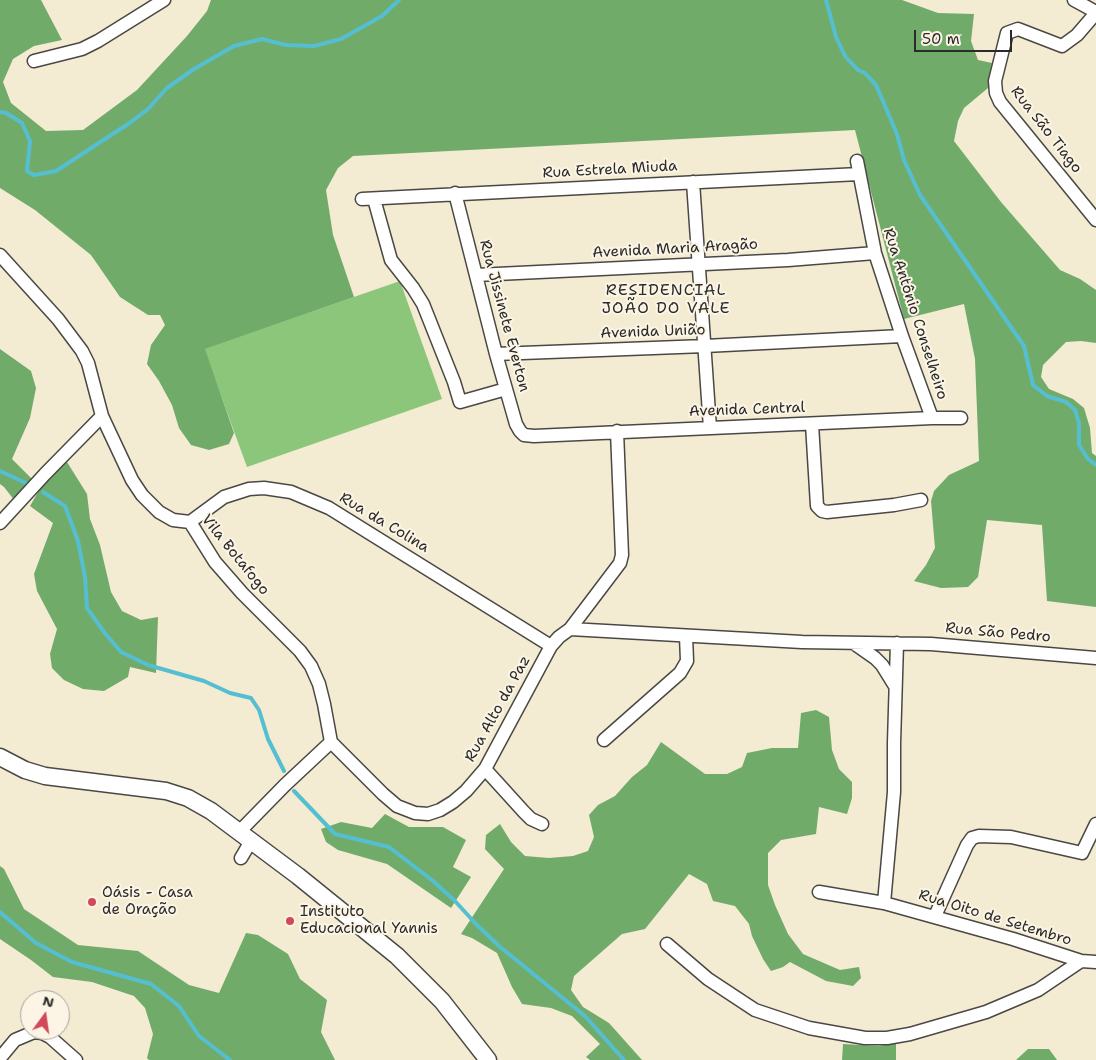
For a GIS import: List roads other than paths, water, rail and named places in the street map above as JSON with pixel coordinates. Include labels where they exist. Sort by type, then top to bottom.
[{"type":"street","points":[[34,61],[98,42],[164,0]]},
{"type":"street","points":[[1074,0],[1096,13]]},
{"type":"street","name":"Rua São Tiago","points":[[1096,13],[1062,46],[1018,30],[1007,33],[995,81],[996,93],[1000,102],[1096,220]]},
{"type":"street","name":"Rua Estrela Miuda","points":[[506,390],[460,402],[423,304],[391,260],[368,199],[693,182],[858,168]]},
{"type":"street","name":"Rua Antônio Conselheiro","points":[[858,168],[875,253],[902,336],[932,418]]},
{"type":"street","points":[[693,182],[710,428]]},
{"type":"street","name":"Rua Jissinete Everton","points":[[455,193],[506,390],[520,431],[524,435],[534,436]]},
{"type":"street","name":"Avenida Maria Aragão","points":[[476,275],[788,260],[875,253]]},
{"type":"street","name":"Vila Botafogo","points":[[0,255],[63,325],[82,351],[88,363],[102,416],[132,480],[149,503],[159,512],[173,520],[190,522],[215,562],[242,593],[300,651],[311,666],[324,704],[331,742]]},
{"type":"street","name":"Avenida União","points":[[496,354],[902,336]]},
{"type":"street","points":[[0,524],[45,474],[102,416]]},
{"type":"street","name":"Avenida Central","points":[[534,436],[961,418]]},
{"type":"street","points":[[812,424],[817,506],[822,511],[894,505],[921,500]]},
{"type":"street","name":"Rua Alto da Paz","points":[[331,742],[397,806],[416,813],[428,814],[453,802],[466,791],[485,769],[551,646],[559,636],[570,629],[620,563],[622,555],[617,431]]},
{"type":"street","name":"Rua da Colina","points":[[190,522],[224,497],[249,489],[271,489],[292,492],[328,508],[551,646]]},
{"type":"street","points":[[570,629],[686,636],[897,643],[894,792],[884,903]]},
{"type":"street","points":[[604,740],[680,673],[687,661],[686,636]]},
{"type":"street","points":[[853,643],[882,665],[895,686]]},
{"type":"street","points":[[875,658],[874,651],[878,643]]},
{"type":"street","name":"Rua São Pedro","points":[[897,643],[1096,658]]},
{"type":"street","points":[[241,858],[246,836],[285,785],[331,742]]},
{"type":"street","points":[[0,758],[25,770],[45,776],[173,793],[203,806],[298,876],[397,956],[442,1001],[488,1060]]},
{"type":"street","points":[[485,769],[531,819],[542,824]]},
{"type":"street","points":[[935,916],[967,845],[972,838],[979,836],[1011,837],[1082,853],[1096,824]]},
{"type":"street","name":"Rua Oito de Setembro","points":[[819,892],[884,903],[935,916],[1081,961],[1096,962]]},
{"type":"street","points":[[667,944],[708,979],[755,1010],[809,1028],[865,1038],[887,1038],[910,1034],[986,1012],[1038,990],[1081,961]]},
{"type":"street","points":[[0,1058],[15,1040],[34,1032],[50,1037],[76,1060]]},
{"type":"waterway","points":[[0,112],[6,113],[22,123],[30,141],[27,171],[34,175],[56,171],[131,122],[148,109],[167,88],[194,69],[234,46],[262,39],[286,45],[314,46],[341,39],[382,16],[399,0]]},
{"type":"waterway","points":[[826,0],[836,37],[845,56],[876,85],[897,134],[904,160],[920,195],[1024,346],[1033,385],[1047,396],[1066,402],[1075,410],[1079,423],[1079,445],[1088,459],[1096,465]]},
{"type":"waterway","points":[[0,471],[28,484]]},
{"type":"waterway","points":[[43,492],[65,506],[78,541],[85,577],[87,608],[121,652],[148,665],[204,681],[230,693],[251,698],[259,710],[268,739],[284,771]]},
{"type":"waterway","points":[[294,791],[335,834],[389,847],[433,881],[499,946],[585,1016],[624,1060]]},
{"type":"waterway","points":[[0,912],[36,943],[72,962],[151,984],[179,1006],[199,1036],[230,1060]]},
{"type":"place","name":"Oásis - Casa de Oração","points":[[92,902]]},
{"type":"place","name":"Instituto Educacional Yannis","points":[[290,921]]},
{"type":"district","name":"RESIDENCIAL JOÃO DO VALE","points":[[666,300]]}]
